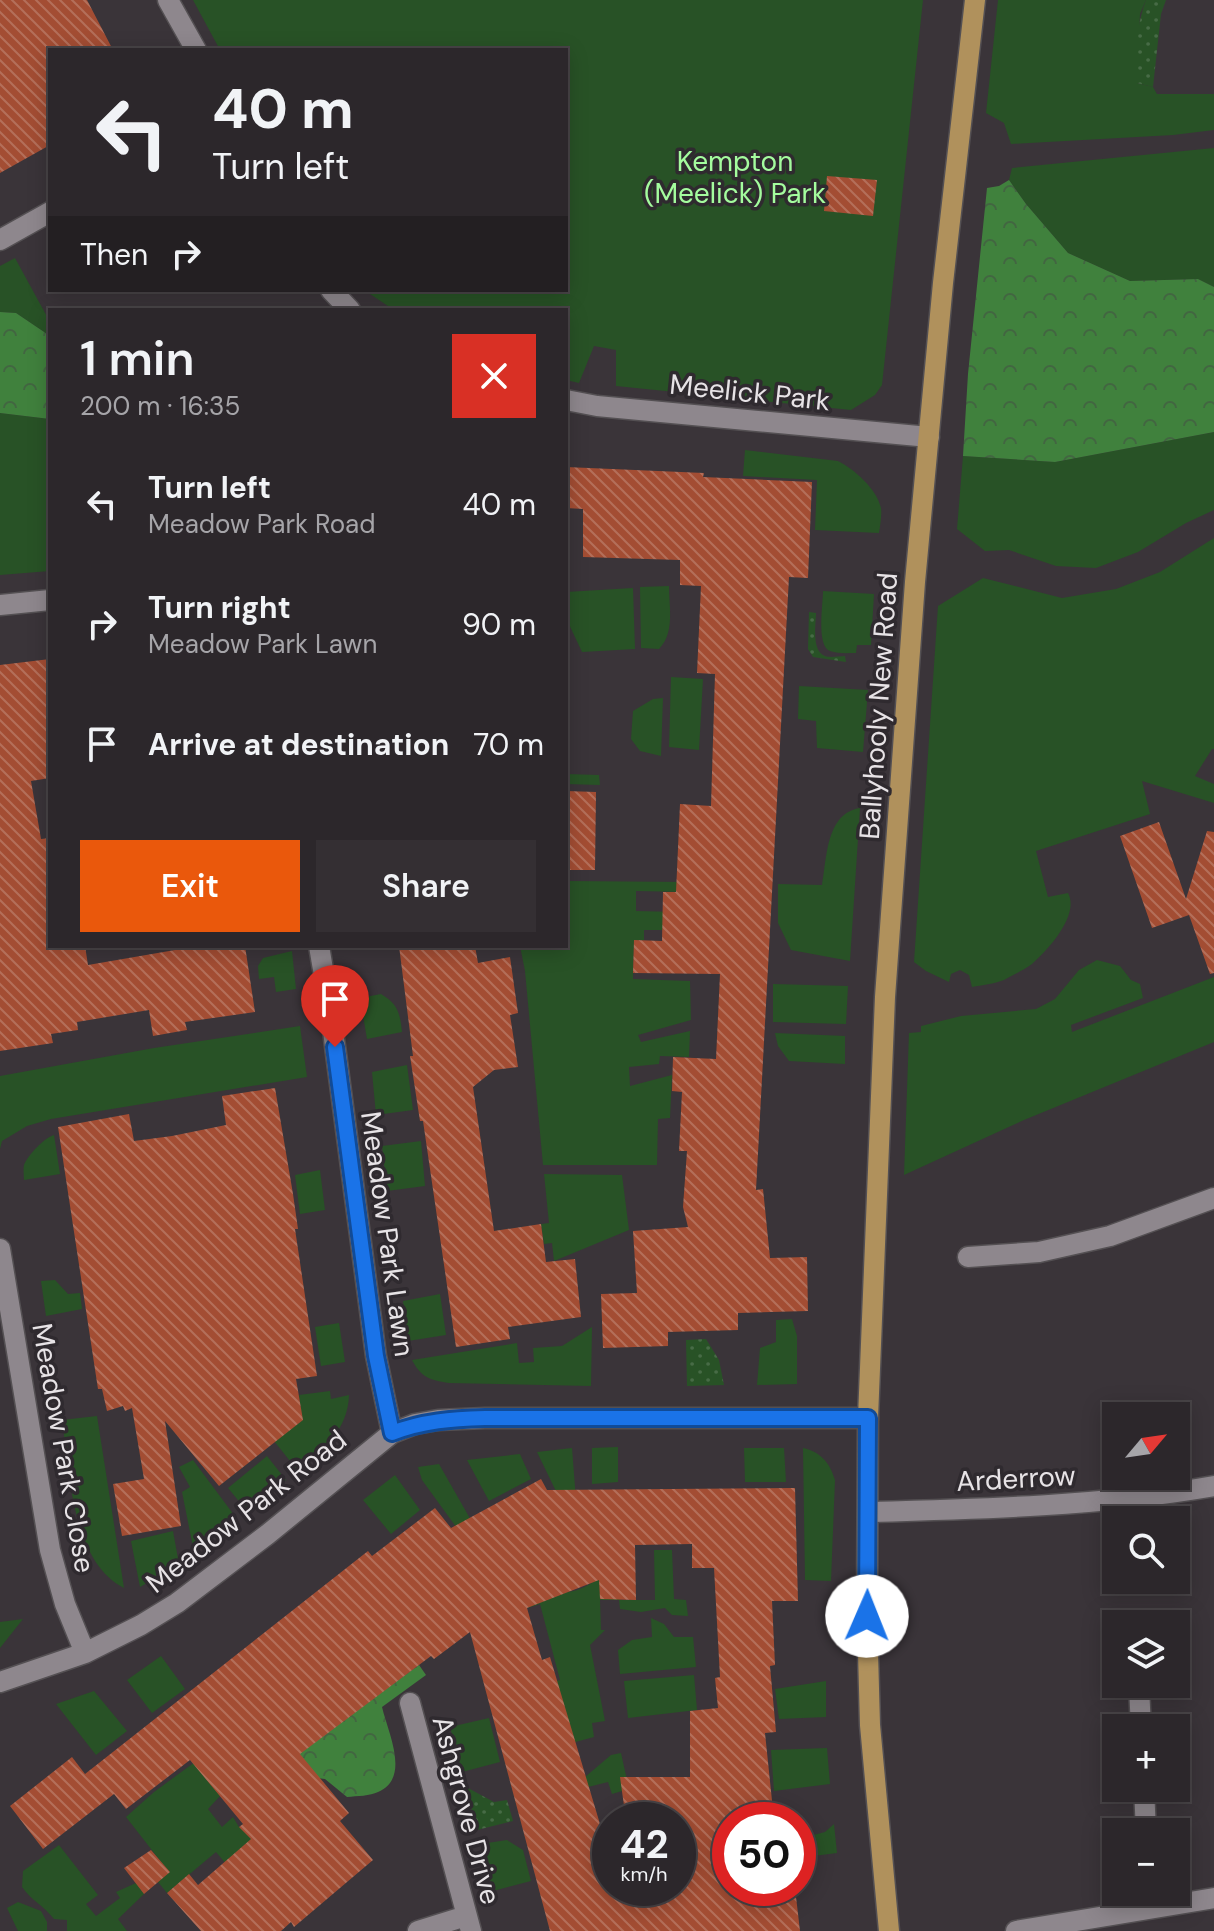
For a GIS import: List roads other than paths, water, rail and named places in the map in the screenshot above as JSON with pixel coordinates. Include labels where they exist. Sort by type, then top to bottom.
[{"type":"main road","name":"Ballyhooly New Road","points":[[889,1931],[870,1725],[867,1616],[868,1418],[885,997],[915,582],[943,283],[975,0]]},
{"type":"street","points":[[168,0],[195,48]]},
{"type":"street","points":[[0,240],[48,213]]},
{"type":"street","points":[[333,292],[348,308]]},
{"type":"street","name":"Meelick Park","points":[[568,400],[597,406],[929,437]]},
{"type":"street","points":[[0,605],[48,600]]},
{"type":"street","name":"Meadow Park Lawn","points":[[319,948],[376,1356],[392,1433]]},
{"type":"street","points":[[968,1257],[1039,1252],[1110,1236],[1214,1198]]},
{"type":"street","name":"Meadow Park Close","points":[[0,1249],[50,1550],[65,1604],[85,1653]]},
{"type":"street","name":"Meadow Park Road","points":[[0,1682],[85,1653],[177,1603],[392,1433],[415,1424],[485,1418],[868,1418]]},
{"type":"street","name":"Arderrow","points":[[869,1512],[995,1508],[1152,1497],[1214,1486]]},
{"type":"street","name":"Ashgrove Drive","points":[[410,1703],[468,1923]]},
{"type":"street","points":[[1190,1899],[1214,1898]]},
{"type":"street","points":[[1016,1931],[1128,1906]]},
{"type":"street","points":[[418,1931],[468,1923]]},
{"type":"park label","name":"Kempton (Meelick) Park","points":[[735,177]]}]
